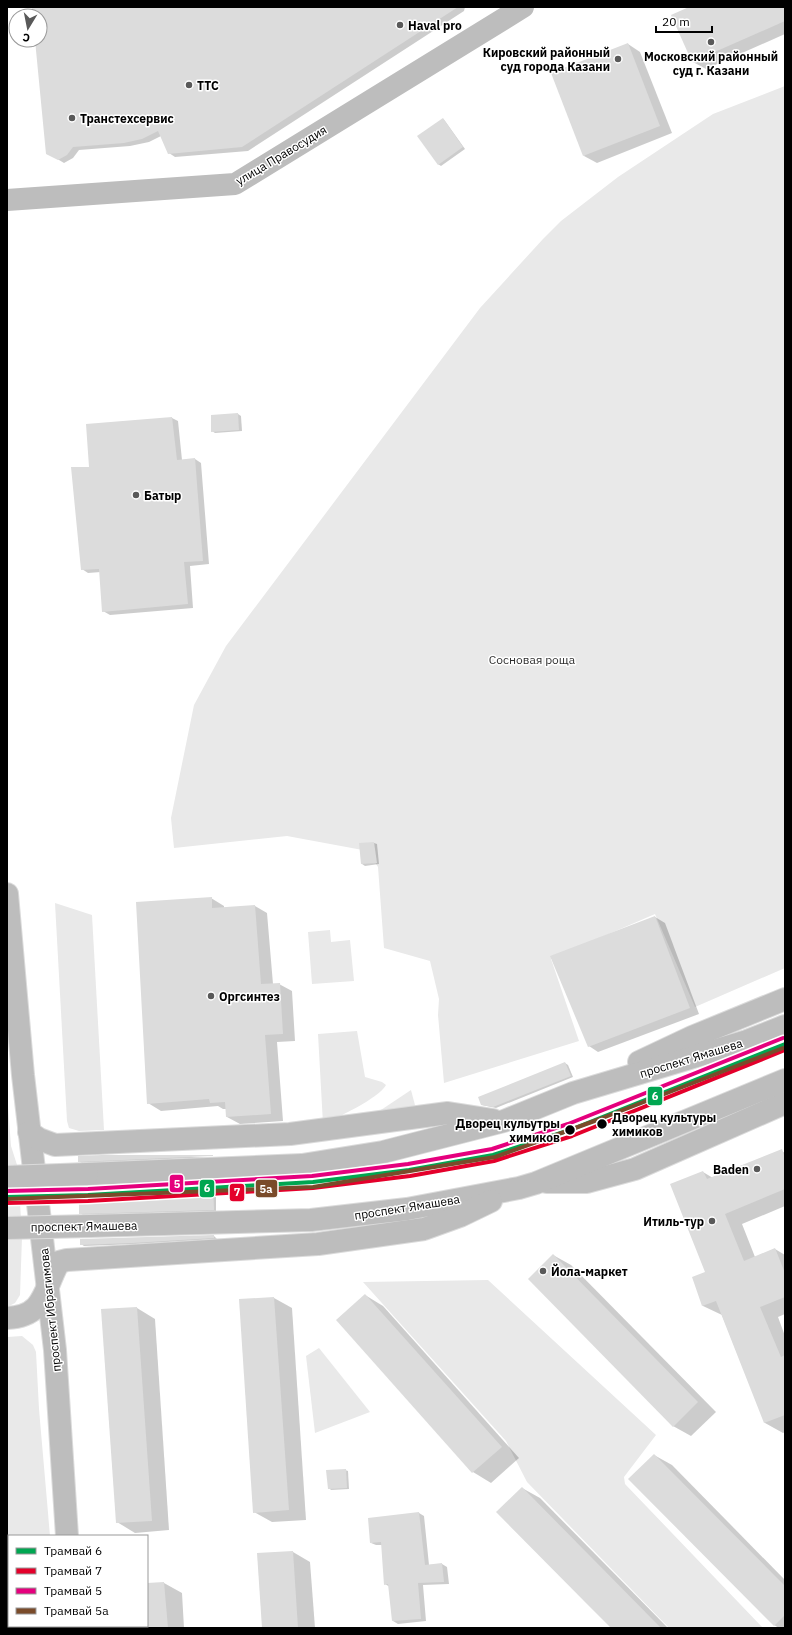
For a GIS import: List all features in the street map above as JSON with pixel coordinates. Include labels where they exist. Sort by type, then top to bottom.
[{"type":"main road","name":"улица Правосудия","points":[[7,200],[235,184],[523,7]]},
{"type":"main road","name":"проспект Ибрагимова","points":[[7,894],[23,1075],[55,1350],[67,1535]]},
{"type":"main road","points":[[573,1093],[692,1037],[785,999]]},
{"type":"main road","name":"проспект Ямашева","points":[[7,1177],[302,1165],[383,1152],[504,1121],[573,1093],[747,1041],[785,1026]]},
{"type":"main road","name":"проспект Ямашева","points":[[7,1228],[311,1220],[407,1209],[527,1185],[785,1080]]},
{"type":"main road","points":[[7,1318],[20,1317],[33,1310],[42,1301],[58,1262],[67,1260],[318,1244],[424,1229],[460,1216],[527,1185],[587,1182],[635,1169],[785,1103]]},
{"type":"main road","points":[[30,1132],[39,1139],[55,1145],[290,1134],[448,1113],[504,1121]]},
{"type":"green space","name":"Сосновая роща","points":[[785,86],[785,968],[695,1007],[655,914],[551,959],[579,1041],[444,1083],[438,1015],[439,999],[430,961],[384,948],[378,867],[368,851],[287,836],[174,848],[171,818],[194,705],[226,646],[480,308],[543,239],[561,221],[618,177],[713,114]]},
{"type":"green space","points":[[55,903],[92,915],[104,1130],[79,1131],[69,1128],[67,1121]]},
{"type":"green space","points":[[330,930],[331,942],[350,940],[354,981],[312,984],[308,932]]},
{"type":"green space","points":[[357,1031],[365,1077],[382,1082],[386,1085],[367,1102],[323,1124],[318,1034]]},
{"type":"green space","points":[[411,1090],[416,1109],[372,1116]]},
{"type":"green space","points":[[7,1093],[11,1146],[18,1168],[22,1237],[20,1295],[15,1303],[7,1307]]},
{"type":"green space","points":[[488,1280],[656,1435],[624,1477],[625,1484],[763,1628],[669,1628],[527,1482],[506,1441],[363,1282]]},
{"type":"green space","points":[[22,1336],[33,1345],[36,1352],[39,1409],[50,1535],[8,1535],[8,1627],[57,1628],[7,1628],[7,1337]]},
{"type":"green space","points":[[319,1348],[370,1412],[315,1433],[306,1356]]},
{"type":"building","name":"ТТС","points":[[458,7],[242,147],[168,154],[158,131],[142,139],[124,143],[73,147],[67,155],[58,160],[46,154],[36,48],[48,48],[48,8],[32,8]]},
{"type":"building","name":"Московский районный суд г. Казани","points":[[689,7],[785,7],[785,21],[692,62],[671,15]]},
{"type":"building","points":[[628,43],[660,126],[583,156],[551,73]]},
{"type":"building","points":[[443,118],[463,147],[438,165],[417,136]]},
{"type":"building","points":[[238,413],[239,430],[211,432],[211,415]]},
{"type":"building","name":"Батыр","points":[[172,417],[177,460],[195,458],[203,561],[184,562],[188,604],[102,612],[99,569],[81,570],[71,467],[89,467],[86,424]]},
{"type":"building","points":[[374,842],[377,863],[361,864],[359,843]]},
{"type":"building","name":"Оргсинтез","points":[[212,897],[212,908],[255,905],[261,984],[280,983],[283,1034],[265,1035],[271,1114],[226,1117],[225,1102],[210,1103],[209,1099],[147,1104],[136,902]]},
{"type":"building","points":[[655,916],[690,1008],[588,1047],[550,956]]},
{"type":"building","points":[[565,1062],[571,1076],[493,1107],[481,1105],[478,1097]]},
{"type":"building","points":[[782,1149],[785,1158],[785,1189],[725,1214],[744,1261],[775,1248],[785,1273],[785,1297],[760,1307],[781,1357],[785,1355],[785,1415],[764,1423],[716,1301],[702,1306],[692,1277],[705,1272],[670,1184],[703,1171],[707,1179]]},
{"type":"building","points":[[78,1156],[213,1156],[78,1162]]},
{"type":"building","points":[[213,1181],[214,1210],[79,1214],[79,1187]]},
{"type":"building","points":[[214,1235],[214,1238],[80,1245],[80,1239]]},
{"type":"building","points":[[553,1254],[698,1402],[673,1427],[528,1279]]},
{"type":"building","points":[[365,1294],[502,1447],[472,1473],[336,1320]]},
{"type":"building","points":[[274,1297],[289,1510],[253,1513],[239,1299]]},
{"type":"building","points":[[137,1307],[152,1521],[116,1523],[101,1309]]},
{"type":"building","points":[[654,1454],[785,1586],[785,1615],[774,1626],[628,1479]]},
{"type":"building","points":[[346,1469],[347,1488],[328,1489],[326,1470]]},
{"type":"building","points":[[522,1487],[661,1628],[611,1628],[496,1512]]},
{"type":"building","points":[[419,1512],[425,1565],[442,1563],[444,1582],[418,1583],[421,1619],[392,1621],[388,1584],[384,1585],[381,1542],[370,1543],[368,1518]]},
{"type":"building","points":[[293,1551],[298,1628],[262,1628],[257,1553]]},
{"type":"building","points":[[164,1582],[168,1628],[147,1628],[148,1583]]},
{"type":"tram line","name":"5","points":[[7,1191],[88,1189],[312,1176],[408,1164],[492,1149],[568,1124],[783,1038]]},
{"type":"tram line","name":"6","points":[[7,1197],[88,1195],[313,1182],[409,1170],[493,1155],[570,1130],[785,1044]]},
{"type":"tram line","name":"5а","points":[[7,1199],[313,1187],[495,1157],[600,1119],[783,1048]]},
{"type":"tram line","name":"7","points":[[7,1203],[88,1201],[313,1188],[410,1176],[494,1161],[572,1136],[785,1050]]},
{"type":"place","name":"Haval pro","points":[[400,25]]},
{"type":"place","name":"Московский районный суд г. Казани","points":[[711,42]]},
{"type":"place","name":"Кировский районный суд города Казани","points":[[618,59]]},
{"type":"place","name":"ТТС","points":[[189,85]]},
{"type":"place","name":"Транстехсервис","points":[[72,118]]},
{"type":"place","name":"Батыр","points":[[136,495]]},
{"type":"place","name":"Оргсинтез","points":[[211,996]]},
{"type":"place","name":"Дворец культуры химиков","points":[[602,1124]]},
{"type":"place","name":"Дворец кульутры химиков","points":[[570,1130]]},
{"type":"place","name":"Baden","points":[[757,1169]]},
{"type":"place","name":"Итиль-тур","points":[[712,1221]]},
{"type":"place","name":"Йола-маркет","points":[[543,1271]]}]
